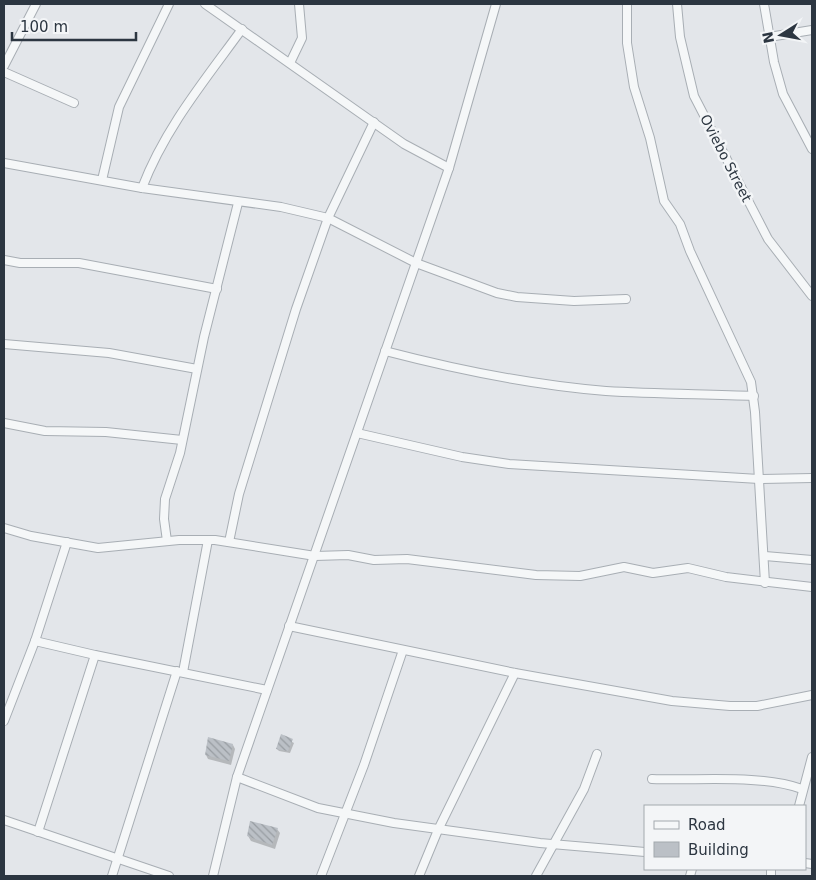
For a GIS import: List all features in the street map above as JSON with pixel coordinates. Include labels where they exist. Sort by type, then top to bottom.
[{"type":"street","points":[[4,66],[36,4]]},
{"type":"street","points":[[102,180],[119,107],[169,4]]},
{"type":"street","points":[[205,4],[415,151],[449,168]]},
{"type":"street","points":[[290,63],[302,38],[299,4]]},
{"type":"street","points":[[214,876],[238,777],[449,168],[496,4]]},
{"type":"street","points":[[627,4],[627,42],[634,87],[650,138],[664,201],[680,224],[690,251],[751,382],[754,396],[765,556],[765,582]]},
{"type":"street","name":"Oviebo Street","points":[[677,4],[680,37],[694,96],[768,239],[812,296]]},
{"type":"street","points":[[764,4],[769,37],[783,94],[812,149]]},
{"type":"street","points":[[142,188],[153,159],[166,135],[242,29]]},
{"type":"street","points":[[769,37],[812,30]]},
{"type":"street","points":[[4,72],[74,103]]},
{"type":"street","points":[[229,542],[239,494],[296,309],[328,218],[374,122]]},
{"type":"street","points":[[4,163],[142,188],[238,203],[281,207],[328,218],[416,263],[497,293],[516,297],[574,301],[626,299]]},
{"type":"street","points":[[167,541],[164,509],[238,203]]},
{"type":"street","points":[[4,260],[20,263],[79,264],[217,289]]},
{"type":"street","points":[[4,344],[109,353],[197,369]]},
{"type":"street","points":[[385,351],[456,370],[535,383],[606,391],[754,396]]},
{"type":"street","points":[[4,423],[45,431],[106,432],[182,440]]},
{"type":"street","points":[[357,433],[462,457],[509,464],[759,479],[812,478]]},
{"type":"street","points":[[4,528],[30,536],[98,548],[167,541],[208,540],[314,556],[348,555],[374,560],[407,559],[536,575],[580,576],[624,567],[653,573],[688,568],[726,578],[812,587]]},
{"type":"street","points":[[112,876],[180,671],[208,540]]},
{"type":"street","points":[[4,721],[35,641],[68,542]]},
{"type":"street","points":[[765,556],[812,560]]},
{"type":"street","points":[[289,626],[515,673],[645,697],[730,706],[757,706],[812,697]]},
{"type":"street","points":[[35,641],[95,656],[180,671],[267,690]]},
{"type":"street","points":[[321,876],[403,650]]},
{"type":"street","points":[[38,832],[95,656]]},
{"type":"street","points":[[420,876],[438,830],[515,673]]},
{"type":"street","points":[[536,876],[584,789],[597,754]]},
{"type":"street","points":[[799,805],[812,757]]},
{"type":"street","points":[[238,777],[318,808],[345,814],[438,830],[554,845],[644,852]]},
{"type":"street","points":[[652,779],[762,781],[787,784],[802,789]]},
{"type":"street","points":[[4,821],[169,876]]},
{"type":"building","points":[[281,734],[293,739],[288,751],[276,749]]},
{"type":"building","points":[[208,737],[233,744],[229,761],[205,755]]},
{"type":"building","points":[[250,821],[278,828],[272,845],[247,836]]}]
